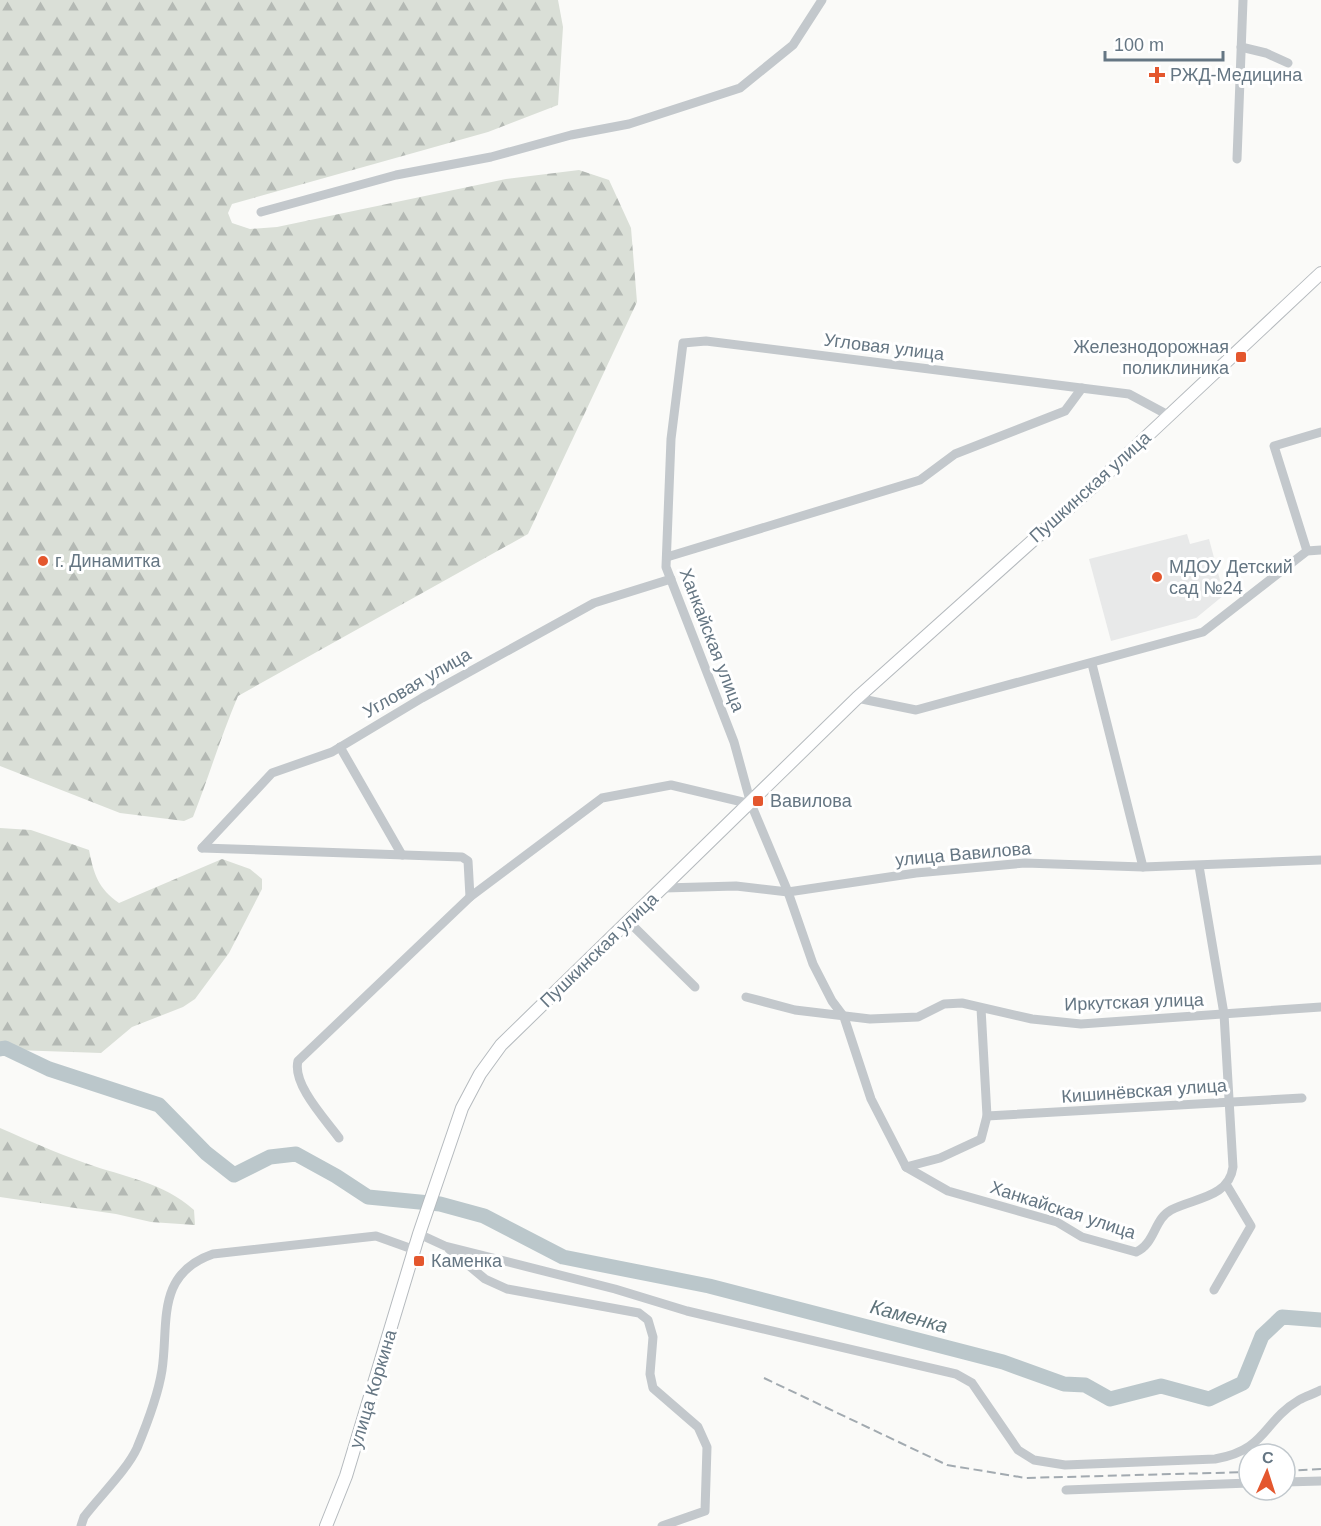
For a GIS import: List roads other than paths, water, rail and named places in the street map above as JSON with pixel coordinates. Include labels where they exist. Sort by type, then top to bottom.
[{"type":"main road","name":"Пушкинская улица","points":[[415,1250],[462,1108],[480,1074],[494,1055],[857,698],[1168,416],[1321,273]]},
{"type":"main road","name":"улица Коркина","points":[[328,1523],[346,1476],[415,1250]]},
{"type":"street","points":[[261,212],[396,175],[491,157],[571,135],[628,124],[740,88],[793,45],[822,0]]},
{"type":"street","points":[[1237,159],[1243,0]]},
{"type":"street","points":[[1240,47],[1266,53],[1288,63]]},
{"type":"street","name":"Угловая улица","points":[[683,343],[706,341],[1129,394],[1168,416]]},
{"type":"street","name":"Ханкайская улица","points":[[683,343],[671,439],[666,567],[734,742],[751,804],[788,892]]},
{"type":"street","points":[[667,556],[920,480],[955,454],[1065,411],[1082,388]]},
{"type":"street","points":[[1307,551],[1274,446],[1321,432]]},
{"type":"street","points":[[857,698],[916,710],[1203,632],[1307,551],[1321,550]]},
{"type":"street","name":"Угловая улица","points":[[402,855],[202,848],[272,773],[340,747],[422,698],[594,603],[671,579]]},
{"type":"street","points":[[1092,664],[1143,867]]},
{"type":"street","points":[[340,747],[402,855],[466,858],[470,897]]},
{"type":"street","points":[[339,1138],[302,1087],[298,1077],[297,1061],[470,897],[602,798],[671,785],[751,804]]},
{"type":"street","name":"улица Вавилова","points":[[664,888],[736,886],[788,892],[916,873],[1024,863],[1143,867],[1321,860]]},
{"type":"street","points":[[1199,866],[1224,1014],[1233,1167],[1226,1184],[1251,1226],[1214,1290]]},
{"type":"street","points":[[788,892],[813,964],[832,1001],[844,1017],[871,1099],[906,1167],[940,1158],[981,1139],[987,1116],[981,1008]]},
{"type":"street","points":[[629,922],[695,987]]},
{"type":"street","name":"Иркутская улица","points":[[746,997],[795,1010],[844,1017],[892,1020],[918,1017],[944,1004],[962,1003],[1032,1019],[1081,1024],[1321,1007]]},
{"type":"street","name":"Кишинёвская улица","points":[[987,1116],[1302,1098]]},
{"type":"street","name":"Ханкайская улица","points":[[906,1167],[948,1191],[1057,1222],[1082,1237],[1136,1252],[1147,1246],[1168,1211],[1215,1193],[1226,1184]]},
{"type":"street","points":[[419,1234],[445,1246],[615,1289],[687,1311],[956,1374],[972,1383],[1018,1450],[1034,1460],[1065,1465],[1215,1460],[1233,1456],[1249,1449],[1299,1400],[1321,1390]]},
{"type":"street","points":[[81,1526],[84,1517],[135,1452],[162,1370],[165,1308],[179,1278],[198,1260],[213,1254],[376,1236],[415,1250]]},
{"type":"street","points":[[445,1246],[485,1278],[507,1288],[639,1313],[648,1320],[653,1336],[650,1374],[653,1388],[698,1427],[708,1447],[705,1511],[662,1526]]},
{"type":"street","points":[[1297,1482],[1321,1481]]},
{"type":"street","points":[[1066,1490],[1237,1484]]},
{"type":"waterway","name":"Каменка","points":[[0,1049],[5,1048],[49,1069],[159,1105],[206,1153],[234,1175],[270,1157],[296,1154],[368,1197],[440,1204],[484,1216],[563,1257],[709,1286],[1003,1362],[1064,1384],[1085,1385],[1110,1399],[1161,1386],[1209,1399],[1243,1383],[1262,1336],[1282,1317],[1321,1320]]},
{"type":"railway","points":[[764,1378],[947,1465],[1026,1478],[1237,1472]]},
{"type":"railway","points":[[1297,1470],[1321,1469]]},
{"type":"place","name":"РЖД-Медицина","points":[[1157,75]]},
{"type":"place","name":"Железнодорожная поликлиника","points":[[1241,357]]},
{"type":"place","name":"г. Динамитка","points":[[43,561]]},
{"type":"place","name":"МДОУ Детский сад №24","points":[[1157,577]]},
{"type":"place","name":"Вавилова","points":[[758,801]]},
{"type":"place","name":"Каменка","points":[[419,1261]]}]
